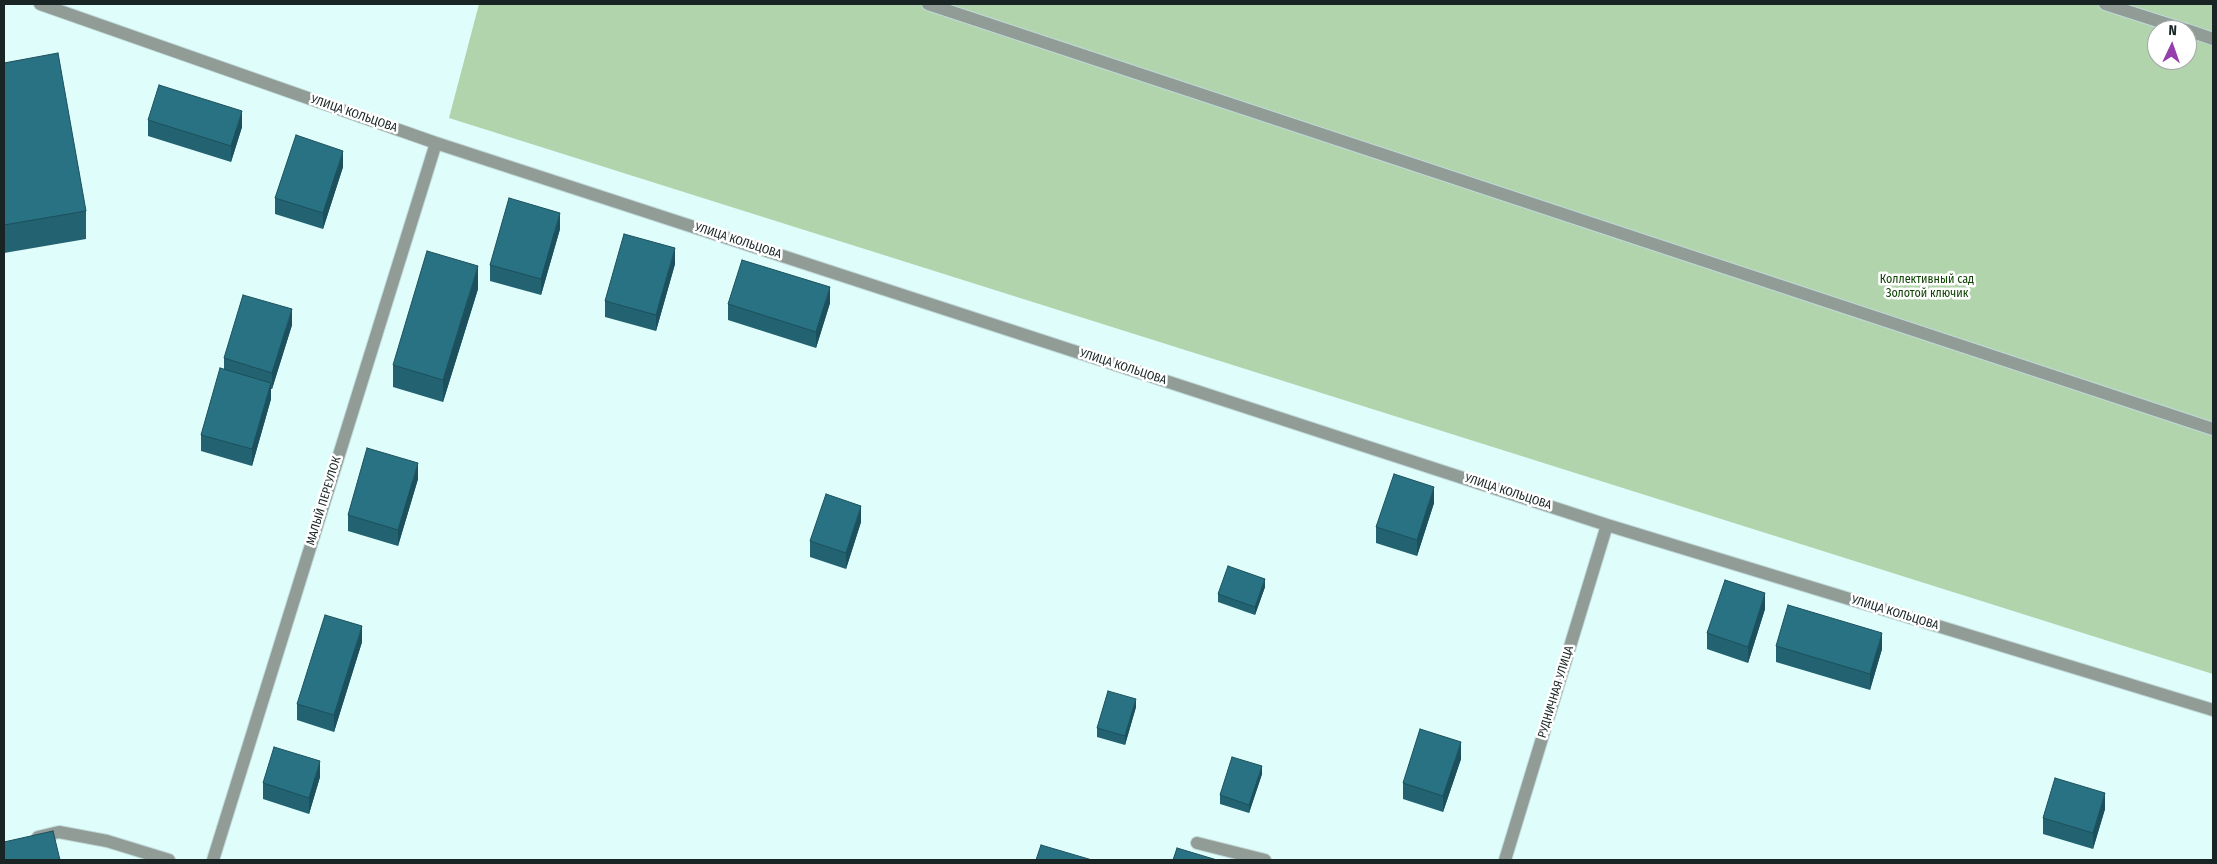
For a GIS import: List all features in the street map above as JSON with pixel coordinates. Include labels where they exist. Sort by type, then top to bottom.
[{"type":"street","name":"УЛИЦА КОЛЬЦОВА","points":[[40,4],[436,143],[1607,525],[2213,710]]},
{"type":"street","points":[[928,4],[2213,429]]},
{"type":"street","points":[[2105,4],[2155,20]]},
{"type":"street","points":[[2197,33],[2213,39]]},
{"type":"street","name":"МАЛЫЙ ПЕРЕУЛОК","points":[[213,860],[436,143]]},
{"type":"street","name":"РУДНИЧНАЯ УЛИЦА","points":[[1505,860],[1607,525]]},
{"type":"street","points":[[22,841],[59,832],[107,841],[169,860]]},
{"type":"street","points":[[1197,843],[1265,860]]},
{"type":"green space","name":"Коллективный сад Золотой ключик","points":[[479,4],[2213,4],[2213,674],[449,118]]},
{"type":"building","points":[[58,53],[86,211],[4,225],[4,63]]},
{"type":"building","points":[[159,85],[242,111],[231,146],[148,120]]},
{"type":"building","points":[[296,135],[343,151],[323,213],[275,198]]},
{"type":"building","points":[[509,198],[560,213],[541,279],[490,265]]},
{"type":"building","points":[[624,234],[675,248],[656,315],[605,301]]},
{"type":"building","points":[[427,251],[478,266],[443,380],[393,365]]},
{"type":"building","points":[[742,260],[830,287],[816,332],[728,304]]},
{"type":"building","points":[[243,295],[292,309],[272,373],[224,358]]},
{"type":"building","points":[[220,368],[271,383],[252,449],[201,435]]},
{"type":"building","points":[[367,448],[418,463],[398,530],[348,515]]},
{"type":"building","points":[[1394,474],[1434,487],[1417,540],[1376,527]]},
{"type":"building","points":[[826,494],[861,506],[846,553],[810,541]]},
{"type":"building","points":[[1228,566],[1265,579],[1255,607],[1218,594]]},
{"type":"building","points":[[1725,580],[1765,593],[1748,647],[1707,633]]},
{"type":"building","points":[[1788,605],[1882,633],[1870,674],[1776,646]]},
{"type":"building","points":[[325,615],[362,626],[334,715],[297,704]]},
{"type":"building","points":[[1108,691],[1136,699],[1125,736],[1097,728]]},
{"type":"building","points":[[1420,729],[1461,742],[1443,796],[1403,783]]},
{"type":"building","points":[[274,747],[320,761],[309,798],[263,783]]},
{"type":"building","points":[[1232,757],[1262,766],[1249,805],[1220,795]]},
{"type":"building","points":[[2055,778],[2105,793],[2093,833],[2043,818]]},
{"type":"building","points":[[53,831],[60,860],[4,860],[4,842]]},
{"type":"building","points":[[1041,845],[1092,860],[1036,860]]},
{"type":"building","points":[[1177,848],[1217,860],[1173,860]]}]
